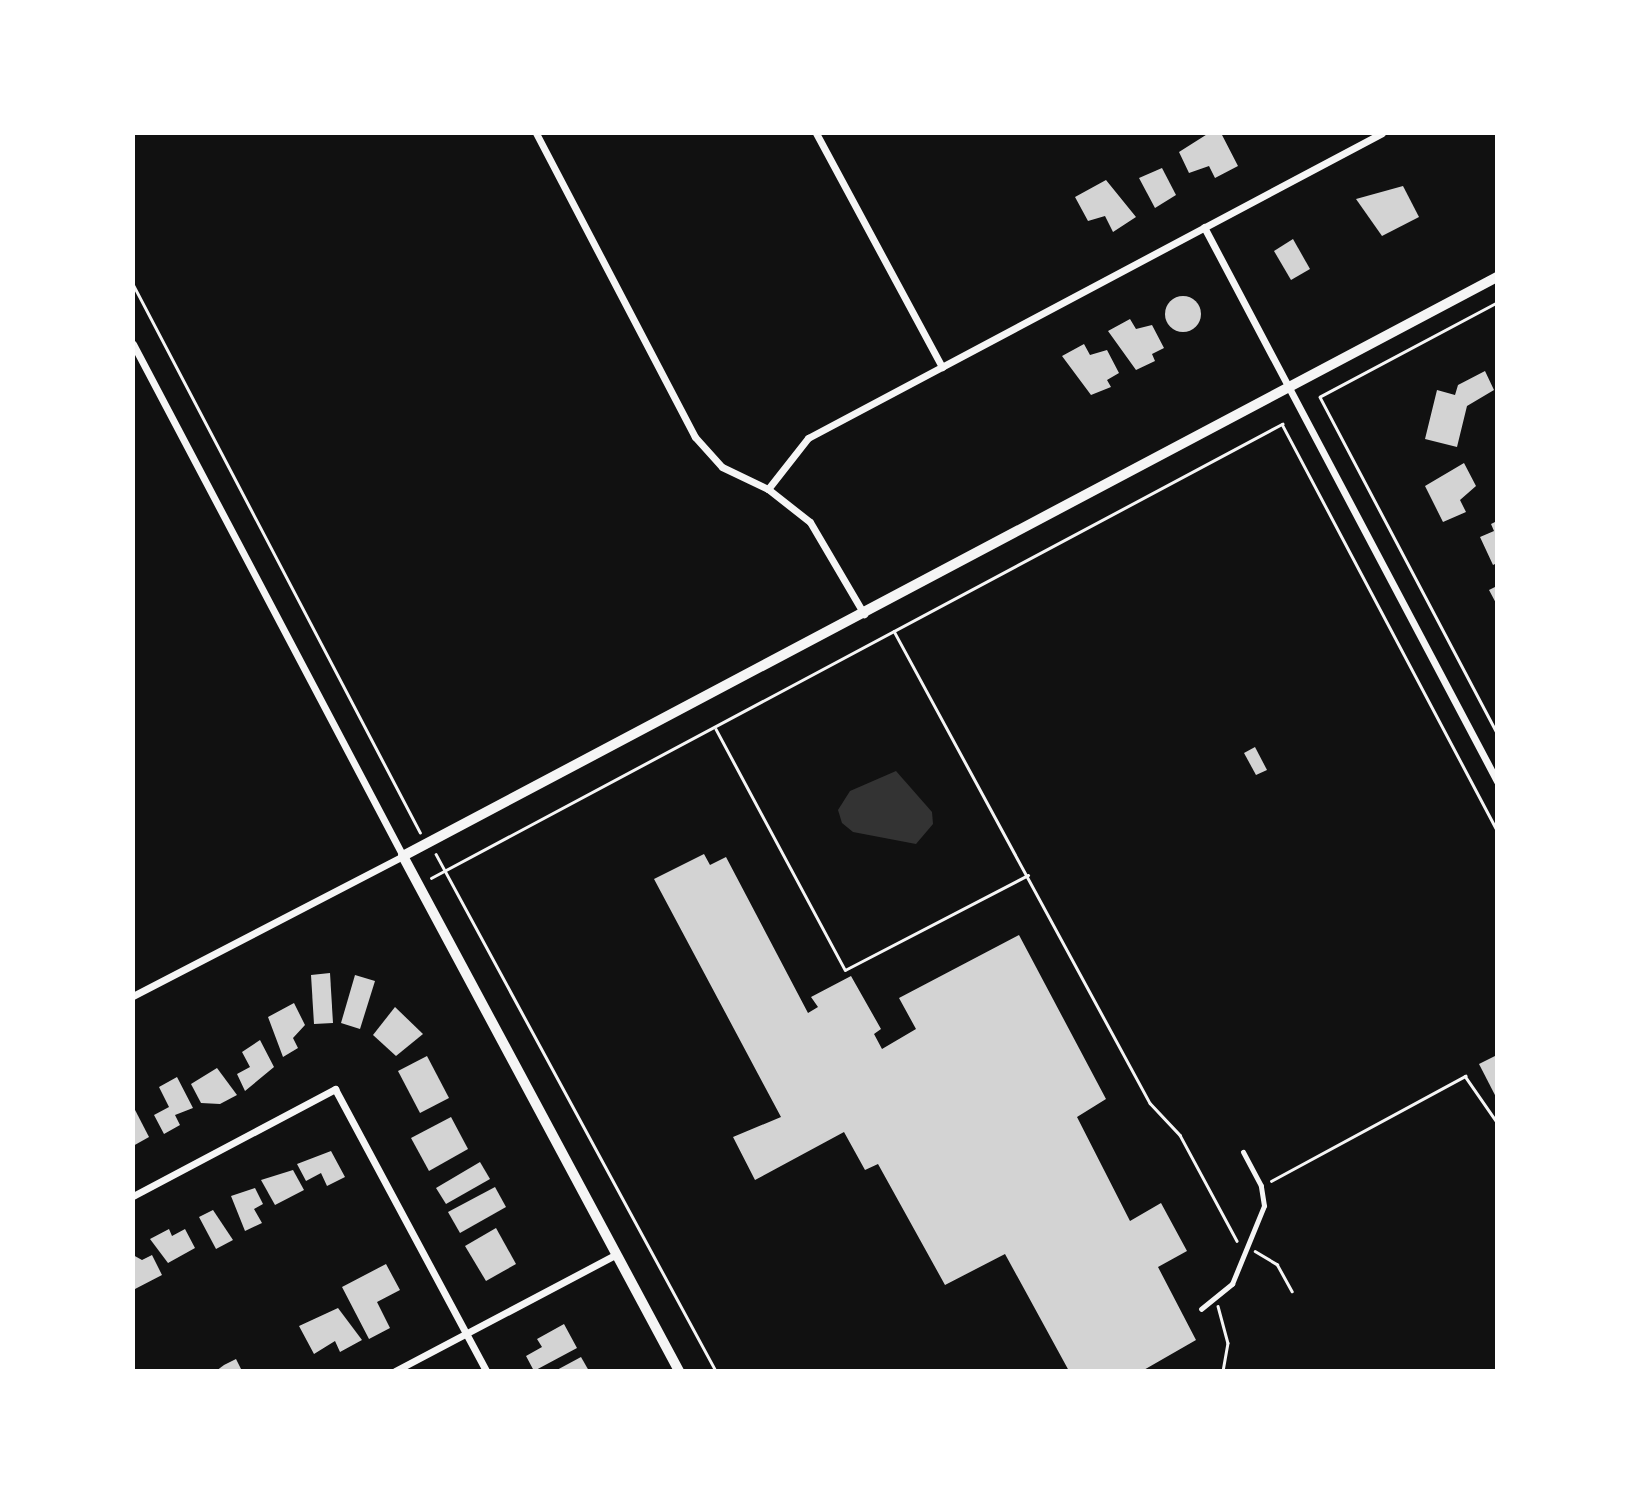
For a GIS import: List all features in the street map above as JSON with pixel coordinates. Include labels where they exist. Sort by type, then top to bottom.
[{"type":"street","points":[[536,133],[695,437],[722,467],[768,489],[810,522],[865,614]]},
{"type":"street","points":[[828,133],[817,136],[942,367]]},
{"type":"street","points":[[768,489],[808,438],[1382,133]]},
{"type":"street","points":[[1204,228],[1497,781]]},
{"type":"street","points":[[133,996],[865,614],[1497,277]]},
{"type":"street","points":[[133,344],[679,1371]]},
{"type":"street","points":[[133,1196],[335,1089],[486,1371]]},
{"type":"street","points":[[395,1371],[617,1254]]},
{"type":"lane","points":[[1201,1309],[1216,1301],[1249,1249],[1264,1206],[1261,1186],[1243,1152]]},
{"type":"path","points":[[133,284],[428,844],[449,870],[716,1371]]},
{"type":"path","points":[[1497,303],[1320,397],[1497,733]]},
{"type":"path","points":[[418,884],[716,729],[894,630],[1282,424],[1497,830]]},
{"type":"path","points":[[894,630],[920,689],[935,702],[1150,1103],[1180,1135],[1236,1240],[1277,1264],[1292,1291]]},
{"type":"path","points":[[716,729],[845,970],[1028,875]]},
{"type":"path","points":[[1261,1186],[1465,1076],[1497,1122]]},
{"type":"path","points":[[1216,1301],[1228,1343],[1223,1371]]},
{"type":"shaded area","points":[[896,771],[932,812],[933,824],[916,844],[853,832],[842,823],[838,810],[850,791]]},
{"type":"building","points":[[1209,133],[1221,133],[1238,166],[1215,178],[1209,166],[1189,173],[1179,152]]},
{"type":"building","points":[[1162,168],[1176,195],[1155,208],[1139,178]]},
{"type":"building","points":[[1106,180],[1136,217],[1113,232],[1105,216],[1088,221],[1075,197]]},
{"type":"building","points":[[1403,186],[1419,217],[1382,236],[1356,199]]},
{"type":"building","points":[[1293,239],[1310,269],[1291,280],[1274,251]]},
{"type":"building","points":[[1183,296],[1195,302],[1201,314],[1195,326],[1183,332],[1171,326],[1165,314],[1171,302]]},
{"type":"building","points":[[1130,319],[1136,329],[1152,325],[1164,348],[1152,354],[1155,361],[1136,370],[1108,331]]},
{"type":"building","points":[[1084,344],[1090,355],[1107,350],[1119,373],[1107,380],[1111,387],[1091,395],[1062,356]]},
{"type":"building","points":[[1485,371],[1494,390],[1467,406],[1457,447],[1425,439],[1437,390],[1455,395],[1458,385]]},
{"type":"building","points":[[1464,463],[1476,486],[1460,500],[1466,512],[1443,522],[1425,486]]},
{"type":"building","points":[[1497,521],[1497,563],[1493,565],[1480,537],[1494,531],[1491,524]]},
{"type":"building","points":[[1497,586],[1497,605],[1489,590]]},
{"type":"building","points":[[1255,747],[1267,770],[1256,775],[1244,753]]},
{"type":"building","points":[[704,854],[710,865],[726,857],[808,1013],[818,1007],[811,997],[851,976],[881,1029],[874,1034],[882,1049],[916,1029],[899,998],[1019,935],[1106,1099],[1077,1117],[1130,1221],[1161,1203],[1187,1251],[1158,1267],[1196,1340],[1142,1371],[1069,1371],[1005,1254],[945,1285],[878,1164],[865,1170],[844,1132],[755,1180],[733,1137],[781,1117],[654,879]]},
{"type":"building","points":[[330,973],[333,1023],[314,1024],[311,975]]},
{"type":"building","points":[[355,975],[375,981],[360,1029],[341,1023]]},
{"type":"building","points":[[294,1003],[305,1025],[293,1038],[298,1048],[283,1057],[268,1017]]},
{"type":"building","points":[[395,1007],[423,1034],[396,1056],[373,1035]]},
{"type":"building","points":[[260,1040],[274,1067],[245,1091],[237,1074],[250,1067],[242,1052]]},
{"type":"building","points":[[1497,1055],[1497,1099],[1479,1064]]},
{"type":"building","points":[[427,1056],[449,1098],[420,1113],[398,1071]]},
{"type":"building","points":[[217,1068],[237,1095],[220,1104],[201,1103],[191,1084]]},
{"type":"building","points":[[177,1077],[193,1108],[175,1115],[180,1125],[164,1134],[154,1115],[169,1107],[159,1087]]},
{"type":"building","points":[[133,1106],[149,1137],[133,1146]]},
{"type":"building","points":[[451,1117],[468,1149],[429,1171],[411,1138]]},
{"type":"building","points":[[331,1151],[345,1177],[327,1186],[321,1173],[306,1181],[297,1164]]},
{"type":"building","points":[[480,1162],[490,1179],[446,1204],[436,1188]]},
{"type":"building","points":[[293,1170],[304,1190],[275,1205],[261,1180]]},
{"type":"building","points":[[495,1187],[506,1207],[460,1233],[448,1212]]},
{"type":"building","points":[[255,1188],[263,1204],[254,1209],[262,1223],[245,1231],[231,1196]]},
{"type":"building","points":[[213,1210],[233,1240],[216,1249],[199,1217]]},
{"type":"building","points":[[496,1228],[516,1264],[486,1281],[465,1246]]},
{"type":"building","points":[[169,1229],[172,1236],[185,1229],[195,1248],[168,1263],[150,1239]]},
{"type":"building","points":[[133,1255],[142,1260],[152,1255],[162,1275],[135,1289]]},
{"type":"building","points":[[386,1264],[400,1290],[377,1302],[390,1328],[369,1339],[342,1287]]},
{"type":"building","points":[[338,1308],[362,1340],[340,1352],[335,1341],[314,1354],[299,1326]]},
{"type":"building","points":[[564,1324],[577,1348],[534,1371],[526,1356],[542,1347],[537,1339]]},
{"type":"building","points":[[581,1357],[589,1371],[555,1371]]},
{"type":"building","points":[[236,1359],[242,1371],[216,1371],[224,1365]]}]
